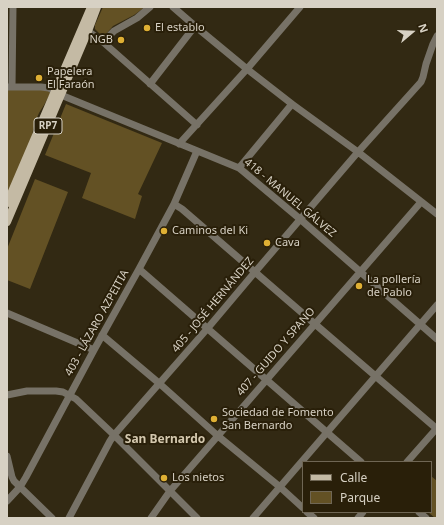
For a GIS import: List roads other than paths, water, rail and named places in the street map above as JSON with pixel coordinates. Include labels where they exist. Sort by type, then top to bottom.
[{"type":"main road","name":"RP7","points":[[7,222],[91,7]]},
{"type":"main road","name":"RP7","points":[[7,203],[88,30],[97,7]]},
{"type":"street","points":[[10,87],[13,7]]},
{"type":"street","points":[[103,42],[114,31],[136,18],[150,7]]},
{"type":"street","points":[[173,7],[247,69],[358,152],[437,214]]},
{"type":"street","points":[[179,144],[247,69],[300,7]]},
{"type":"street","points":[[150,84],[195,26]]},
{"type":"street","points":[[88,30],[197,124]]},
{"type":"street","name":"405 - JOSÉ HERNÁNDEZ","points":[[69,518],[114,435],[160,384],[300,219],[420,82],[426,70],[426,64],[437,36]]},
{"type":"street","name":"418 - MANUEL GÁLVEZ","points":[[10,87],[49,88],[239,168],[300,219],[437,339]]},
{"type":"street","points":[[239,168],[292,104]]},
{"type":"street","name":"403 - LÁZARO AZPEITIA","points":[[7,501],[20,487],[26,477],[139,269],[174,204],[197,151]]},
{"type":"street","name":"407 - GUIDO Y SPANO","points":[[151,518],[170,491],[421,202]]},
{"type":"street","points":[[174,204],[182,209],[437,428],[408,461]]},
{"type":"street","points":[[139,269],[360,461]]},
{"type":"street","points":[[303,461],[437,305]]},
{"type":"street","points":[[7,313],[94,350]]},
{"type":"street","points":[[102,335],[302,507]]},
{"type":"street","points":[[7,395],[27,391],[56,391],[70,395],[114,435],[197,518]]},
{"type":"street","points":[[7,456],[14,481],[52,518]]},
{"type":"street","points":[[253,518],[302,462]]},
{"type":"place","name":"El establo","points":[[147,28]]},
{"type":"place","name":"NGB","points":[[121,40]]},
{"type":"place","name":"Papelera El Faraón","points":[[39,78]]},
{"type":"place","name":"Caminos del Ki","points":[[164,231]]},
{"type":"place","name":"Cava","points":[[267,243]]},
{"type":"place","name":"La pollería de Pablo","points":[[359,286]]},
{"type":"place","name":"Sociedad de Fomento San Bernardo","points":[[214,419]]},
{"type":"place","name":"Los nietos","points":[[164,478]]},
{"type":"district","name":"San Bernardo","points":[[165,440]]}]
